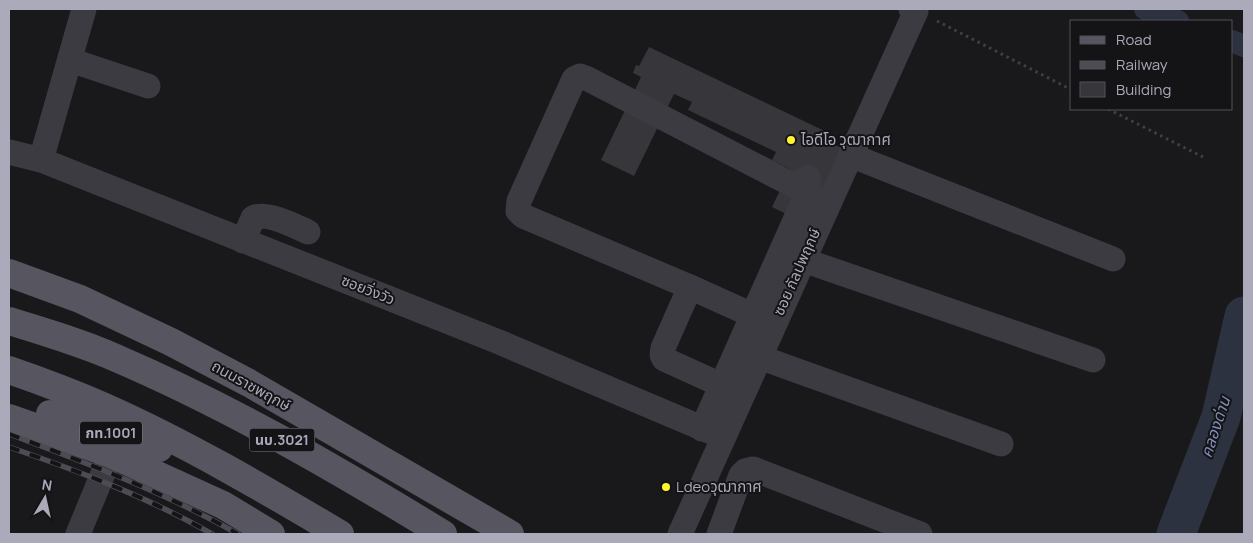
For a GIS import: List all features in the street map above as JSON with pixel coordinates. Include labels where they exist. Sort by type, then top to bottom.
[{"type":"main road","name":"ถนนราชพฤกษ์","points":[[9,274],[80,299],[172,342],[250,383],[510,534]]},
{"type":"main road","points":[[9,311],[115,358]]},
{"type":"main road","name":"นบ.3021","points":[[9,321],[115,358],[214,404],[291,444],[365,486],[443,534]]},
{"type":"main road","points":[[9,370],[105,407],[214,462],[340,534]]},
{"type":"main road","name":"กท.1001","points":[[9,401],[143,444],[214,462]]},
{"type":"main road","points":[[9,418],[111,454],[223,505],[272,534]]},
{"type":"street","points":[[41,160],[84,9]]},
{"type":"street","name":"ซอย กัลปพฤกษ์","points":[[680,534],[712,433],[759,357],[914,10]]},
{"type":"street","points":[[70,60],[148,86]]},
{"type":"street","points":[[712,433],[721,384],[752,315],[808,189],[808,177],[795,186],[588,78],[577,77],[571,84],[523,192],[518,211],[523,216],[752,315]]},
{"type":"street","name":"ซอยวิ่งวัว","points":[[9,152],[41,160],[243,240],[498,342],[712,433]]},
{"type":"street","points":[[850,155],[1113,259]]},
{"type":"street","points":[[243,240],[253,218],[260,215],[275,218],[308,232]]},
{"type":"street","points":[[803,260],[1093,360]]},
{"type":"street","points":[[690,287],[663,348],[662,355],[664,359],[721,384]]},
{"type":"street","points":[[759,357],[1001,444]]},
{"type":"street","points":[[78,534],[111,454]]},
{"type":"street","points":[[720,534],[742,473],[748,469],[920,534]]},
{"type":"path","points":[[914,10],[1070,89]]},
{"type":"path","points":[[1110,110],[1203,157]]},
{"type":"building","name":"ไอดีโอ วุฒากาศ","points":[[649,47],[835,136],[831,143],[848,151],[811,226],[772,207],[790,169],[772,160],[776,152],[688,110],[692,102],[674,94],[634,176],[601,160],[641,77],[633,73],[636,65],[639,66]]},
{"type":"waterway","points":[[1145,9],[1175,20]]},
{"type":"waterway","points":[[1233,41],[1244,46]]},
{"type":"waterway","name":"คลองด่าน","points":[[1176,534],[1221,417],[1244,316]]},
{"type":"railway","points":[[9,434],[154,492],[238,534]]},
{"type":"railway","points":[[9,447],[138,497],[212,534]]},
{"type":"place","name":"ไอดีโอ วุฒากาศ","points":[[791,140]]},
{"type":"place","name":"Ldeoวุฒากาศ","points":[[666,487]]}]
